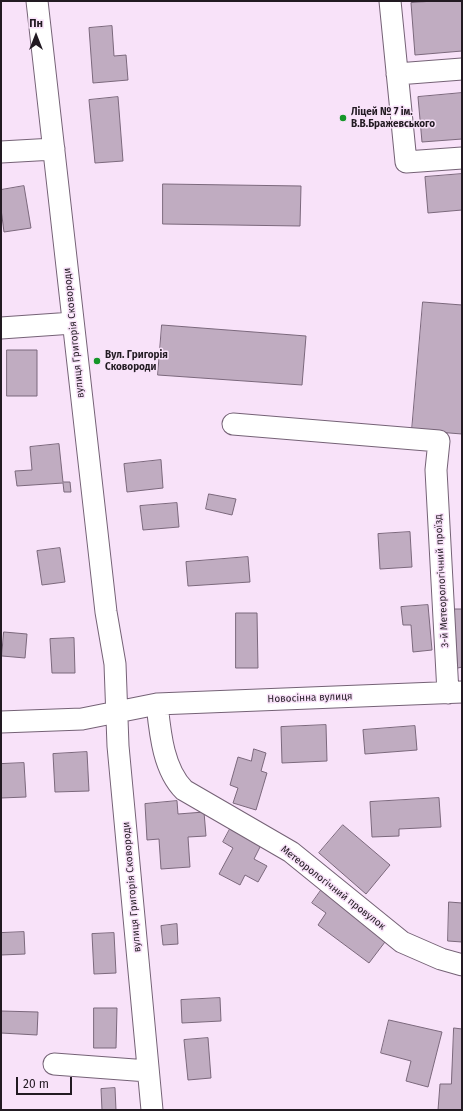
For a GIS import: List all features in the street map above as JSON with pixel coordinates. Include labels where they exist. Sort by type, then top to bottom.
[{"type":"street","name":"вулиця Григорія Сковороди","points":[[37,1],[106,612],[115,664],[118,746],[152,1110]]},
{"type":"street","points":[[390,1],[406,162],[462,158]]},
{"type":"street","points":[[397,74],[462,69]]},
{"type":"street","points":[[1,152],[54,149]]},
{"type":"street","points":[[1,328],[73,323]]},
{"type":"street","name":"3-й Метеорологічний проїзд","points":[[233,424],[439,441],[436,470],[455,692]]},
{"type":"street","name":"вулиця Григорія Сковороди","points":[[115,664],[123,681],[138,697]]},
{"type":"street","name":"Новосінна вулиця","points":[[2,719],[82,719],[157,704],[455,692]]},
{"type":"street","name":"Новосінна вулиця","points":[[138,697],[157,704]]},
{"type":"street","name":"Метеорологічний провулок","points":[[157,704],[159,727],[170,768],[175,781],[184,790],[291,852],[402,942],[441,959],[462,964]]},
{"type":"street","points":[[54,1064],[148,1071]]},
{"type":"building","points":[[462,1],[462,51],[415,55],[411,3]]},
{"type":"building","points":[[112,26],[114,56],[126,55],[128,80],[93,83],[89,28]]},
{"type":"building","points":[[462,93],[462,139],[422,142],[418,97]]},
{"type":"building","points":[[118,97],[123,161],[95,163],[89,100]]},
{"type":"building","points":[[462,174],[462,210],[428,213],[425,177]]},
{"type":"building","points":[[163,184],[301,186],[300,226],[163,224]]},
{"type":"building","points":[[24,186],[31,228],[4,232],[1,209],[1,190]]},
{"type":"building","points":[[423,302],[462,305],[462,434],[412,430]]},
{"type":"building","points":[[162,325],[306,336],[302,385],[158,375]]},
{"type":"building","points":[[7,350],[37,350],[37,396],[7,396]]},
{"type":"building","points":[[59,444],[63,482],[70,482],[71,492],[64,492],[63,483],[17,486],[15,471],[32,470],[30,447]]},
{"type":"building","points":[[161,460],[163,488],[127,492],[124,464]]},
{"type":"building","points":[[209,494],[236,499],[232,515],[206,509]]},
{"type":"building","points":[[177,503],[179,527],[143,530],[140,506]]},
{"type":"building","points":[[410,532],[412,567],[380,569],[378,534]]},
{"type":"building","points":[[60,548],[65,582],[42,585],[37,551]]},
{"type":"building","points":[[248,557],[250,582],[188,586],[186,562]]},
{"type":"building","points":[[428,605],[432,650],[413,652],[411,625],[403,625],[401,607]]},
{"type":"building","points":[[454,609],[462,609],[462,667],[458,668]]},
{"type":"building","points":[[236,613],[257,613],[258,668],[236,668]]},
{"type":"building","points":[[4,632],[27,634],[25,658],[2,656]]},
{"type":"building","points":[[74,638],[75,673],[52,673],[50,639]]},
{"type":"building","points":[[326,725],[327,761],[282,763],[281,727]]},
{"type":"building","points":[[415,726],[417,750],[365,754],[363,730]]},
{"type":"building","points":[[254,749],[266,753],[261,771],[267,773],[256,810],[233,803],[238,788],[230,785],[238,757],[251,761]]},
{"type":"building","points":[[87,752],[89,791],[55,792],[53,754]]},
{"type":"building","points":[[24,763],[26,797],[1,798],[1,764]]},
{"type":"building","points":[[439,798],[441,827],[399,829],[399,836],[372,837],[370,802]]},
{"type":"building","points":[[177,801],[178,814],[204,812],[206,836],[188,837],[190,867],[161,869],[159,839],[147,840],[145,804]]},
{"type":"building","points":[[343,825],[390,865],[366,894],[319,853]]},
{"type":"building","points":[[230,829],[261,845],[254,859],[267,866],[258,882],[245,875],[240,885],[219,874],[233,848],[223,842]]},
{"type":"building","points":[[322,889],[388,938],[369,963],[318,925],[326,913],[312,903]]},
{"type":"building","points":[[449,902],[462,903],[462,942],[448,941]]},
{"type":"building","points":[[177,924],[178,944],[163,945],[161,926]]},
{"type":"building","points":[[24,932],[25,954],[1,955],[1,933]]},
{"type":"building","points":[[114,933],[116,973],[94,974],[92,934]]},
{"type":"building","points":[[220,998],[221,1021],[182,1023],[181,1000]]},
{"type":"building","points":[[94,1008],[117,1008],[116,1048],[94,1048]]},
{"type":"building","points":[[1,1011],[38,1012],[37,1035],[1,1033]]},
{"type":"building","points":[[389,1020],[442,1032],[428,1087],[406,1081],[411,1061],[381,1053]]},
{"type":"building","points":[[454,1028],[462,1029],[462,1110],[438,1110],[440,1084],[451,1084]]},
{"type":"building","points":[[208,1038],[211,1078],[188,1080],[184,1040]]},
{"type":"building","points":[[115,1088],[116,1110],[102,1110],[101,1089]]},
{"type":"place","name":"Ліцей № 7 ім. В.В.Бражевського","points":[[343,118]]},
{"type":"place","name":"Вул. Григорія Сковороди","points":[[97,361]]}]
